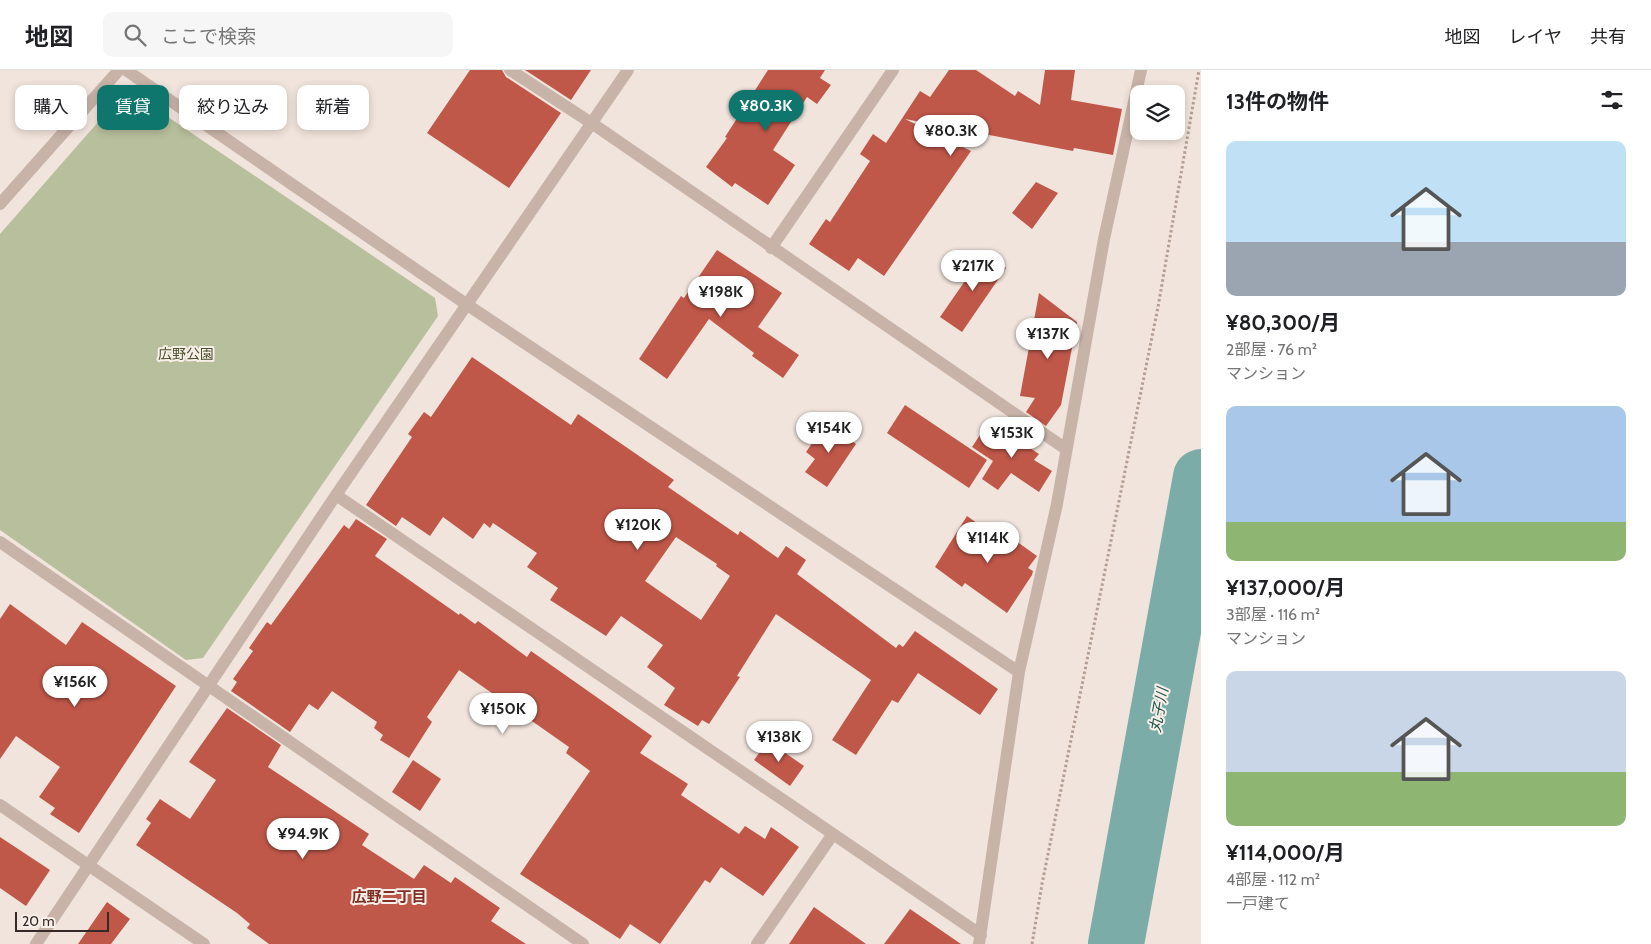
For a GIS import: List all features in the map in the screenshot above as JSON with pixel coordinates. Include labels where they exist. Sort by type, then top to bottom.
[{"type":"street","points":[[0,204],[119,70]]},
{"type":"street","points":[[126,70],[466,304],[1018,672]]},
{"type":"street","points":[[510,70],[593,124],[1066,449]]},
{"type":"street","points":[[36,944],[336,495],[466,304],[593,124],[628,70]]},
{"type":"street","points":[[771,248],[893,70]]},
{"type":"street","points":[[336,495],[833,834],[980,939],[1018,672],[1057,504],[1104,240],[1141,70]]},
{"type":"street","points":[[0,542],[583,944]]},
{"type":"street","points":[[0,805],[204,944]]},
{"type":"street","points":[[757,944],[833,834]]},
{"type":"path","points":[[1032,944],[1042,884],[1156,317],[1198,70]]},
{"type":"green space","name":"広野公園","points":[[169,118],[179,124],[179,130],[187,130],[435,298],[438,316],[203,658],[186,660],[0,530],[0,234],[97,123],[97,130],[169,130]]},
{"type":"building","points":[[470,70],[502,70],[506,77],[561,113],[509,188],[427,133]]},
{"type":"building","points":[[525,70],[591,70],[571,100]]},
{"type":"building","points":[[768,70],[825,70],[820,78],[831,85],[817,104],[807,97],[773,150],[795,165],[768,205],[735,183],[732,187],[706,167],[727,138],[725,137]]},
{"type":"building","points":[[949,70],[976,70],[1015,96],[1018,91],[1040,105],[1045,70],[1075,70],[1071,100],[1122,109],[1113,155],[1074,148],[1073,151],[905,119],[971,151],[884,276],[858,258],[849,271],[809,244],[826,219],[830,222],[870,161],[860,154],[873,134],[886,143],[920,91],[930,97]]},
{"type":"building","points":[[1036,182],[1058,193],[1032,229],[1012,213]]},
{"type":"building","points":[[717,250],[782,293],[758,327],[799,355],[783,378],[752,356],[754,353],[709,319],[667,379],[639,359],[681,296],[684,298]]},
{"type":"building","points":[[985,252],[1006,268],[962,332],[940,317]]},
{"type":"building","points":[[1039,293],[1077,322],[1061,405],[1046,426],[1026,412],[1035,398],[1020,396]]},
{"type":"building","points":[[472,357],[571,425],[578,414],[674,480],[668,487],[738,535],[740,531],[778,558],[786,546],[806,560],[797,574],[896,648],[899,644],[903,647],[915,631],[998,689],[980,715],[918,673],[898,703],[892,700],[856,755],[832,740],[871,680],[776,614],[737,676],[740,677],[709,724],[702,720],[698,726],[664,705],[675,688],[647,667],[663,645],[621,616],[606,636],[550,600],[558,588],[527,567],[537,553],[493,523],[490,528],[484,523],[473,539],[443,517],[430,536],[402,517],[396,526],[366,505],[412,437],[408,434],[424,412],[431,417]],"holes":[[[676,537],[717,564],[716,566],[730,576],[701,620],[645,581]]]},
{"type":"building","points":[[905,405],[987,460],[969,488],[887,433]]},
{"type":"building","points":[[827,422],[856,444],[827,487],[805,472],[815,459],[806,452]]},
{"type":"building","points":[[1017,425],[1037,439],[1030,448],[1039,454],[1034,460],[1052,471],[1039,492],[1011,473],[998,490],[982,479],[993,461],[972,447],[984,429],[1006,443]]},
{"type":"building","points":[[967,516],[1001,540],[1006,534],[1037,556],[1028,568],[1033,571],[1032,575],[1007,613],[965,583],[962,587],[935,567]]},
{"type":"building","points":[[356,519],[387,539],[375,556],[459,615],[460,613],[475,624],[478,621],[527,657],[531,651],[652,736],[640,753],[688,784],[681,795],[739,834],[745,826],[765,839],[771,827],[799,847],[763,896],[721,867],[710,883],[705,880],[660,944],[630,924],[620,939],[520,874],[590,771],[566,753],[569,747],[459,670],[427,717],[432,722],[409,758],[380,740],[383,735],[374,728],[377,722],[332,691],[318,710],[309,704],[290,732],[231,691],[237,682],[233,679],[253,651],[249,648],[267,622],[271,625],[344,525],[349,529]]},
{"type":"building","points":[[10,604],[66,645],[82,622],[176,686],[79,833],[50,814],[55,808],[39,797],[60,767],[16,736],[0,759],[0,619]]},
{"type":"building","points":[[227,708],[281,745],[268,767],[369,834],[362,845],[414,879],[424,865],[451,883],[455,877],[500,908],[491,921],[526,944],[269,944],[247,928],[250,924],[237,913],[136,845],[151,823],[146,819],[160,799],[190,819],[216,780],[189,762]]},
{"type":"building","points":[[768,741],[804,766],[790,786],[754,760]]},
{"type":"building","points":[[413,760],[441,779],[420,811],[392,792]]},
{"type":"building","points":[[0,837],[50,870],[26,906],[0,888]]},
{"type":"building","points":[[107,902],[130,919],[111,944],[78,944]]},
{"type":"building","points":[[814,907],[866,944],[789,944]]},
{"type":"building","points":[[910,909],[961,944],[884,944]]},
{"type":"waterway","name":"丸子川","points":[[1116,944],[1201,477]]},
{"type":"district","name":"広野二丁目","points":[[389,897]]}]
